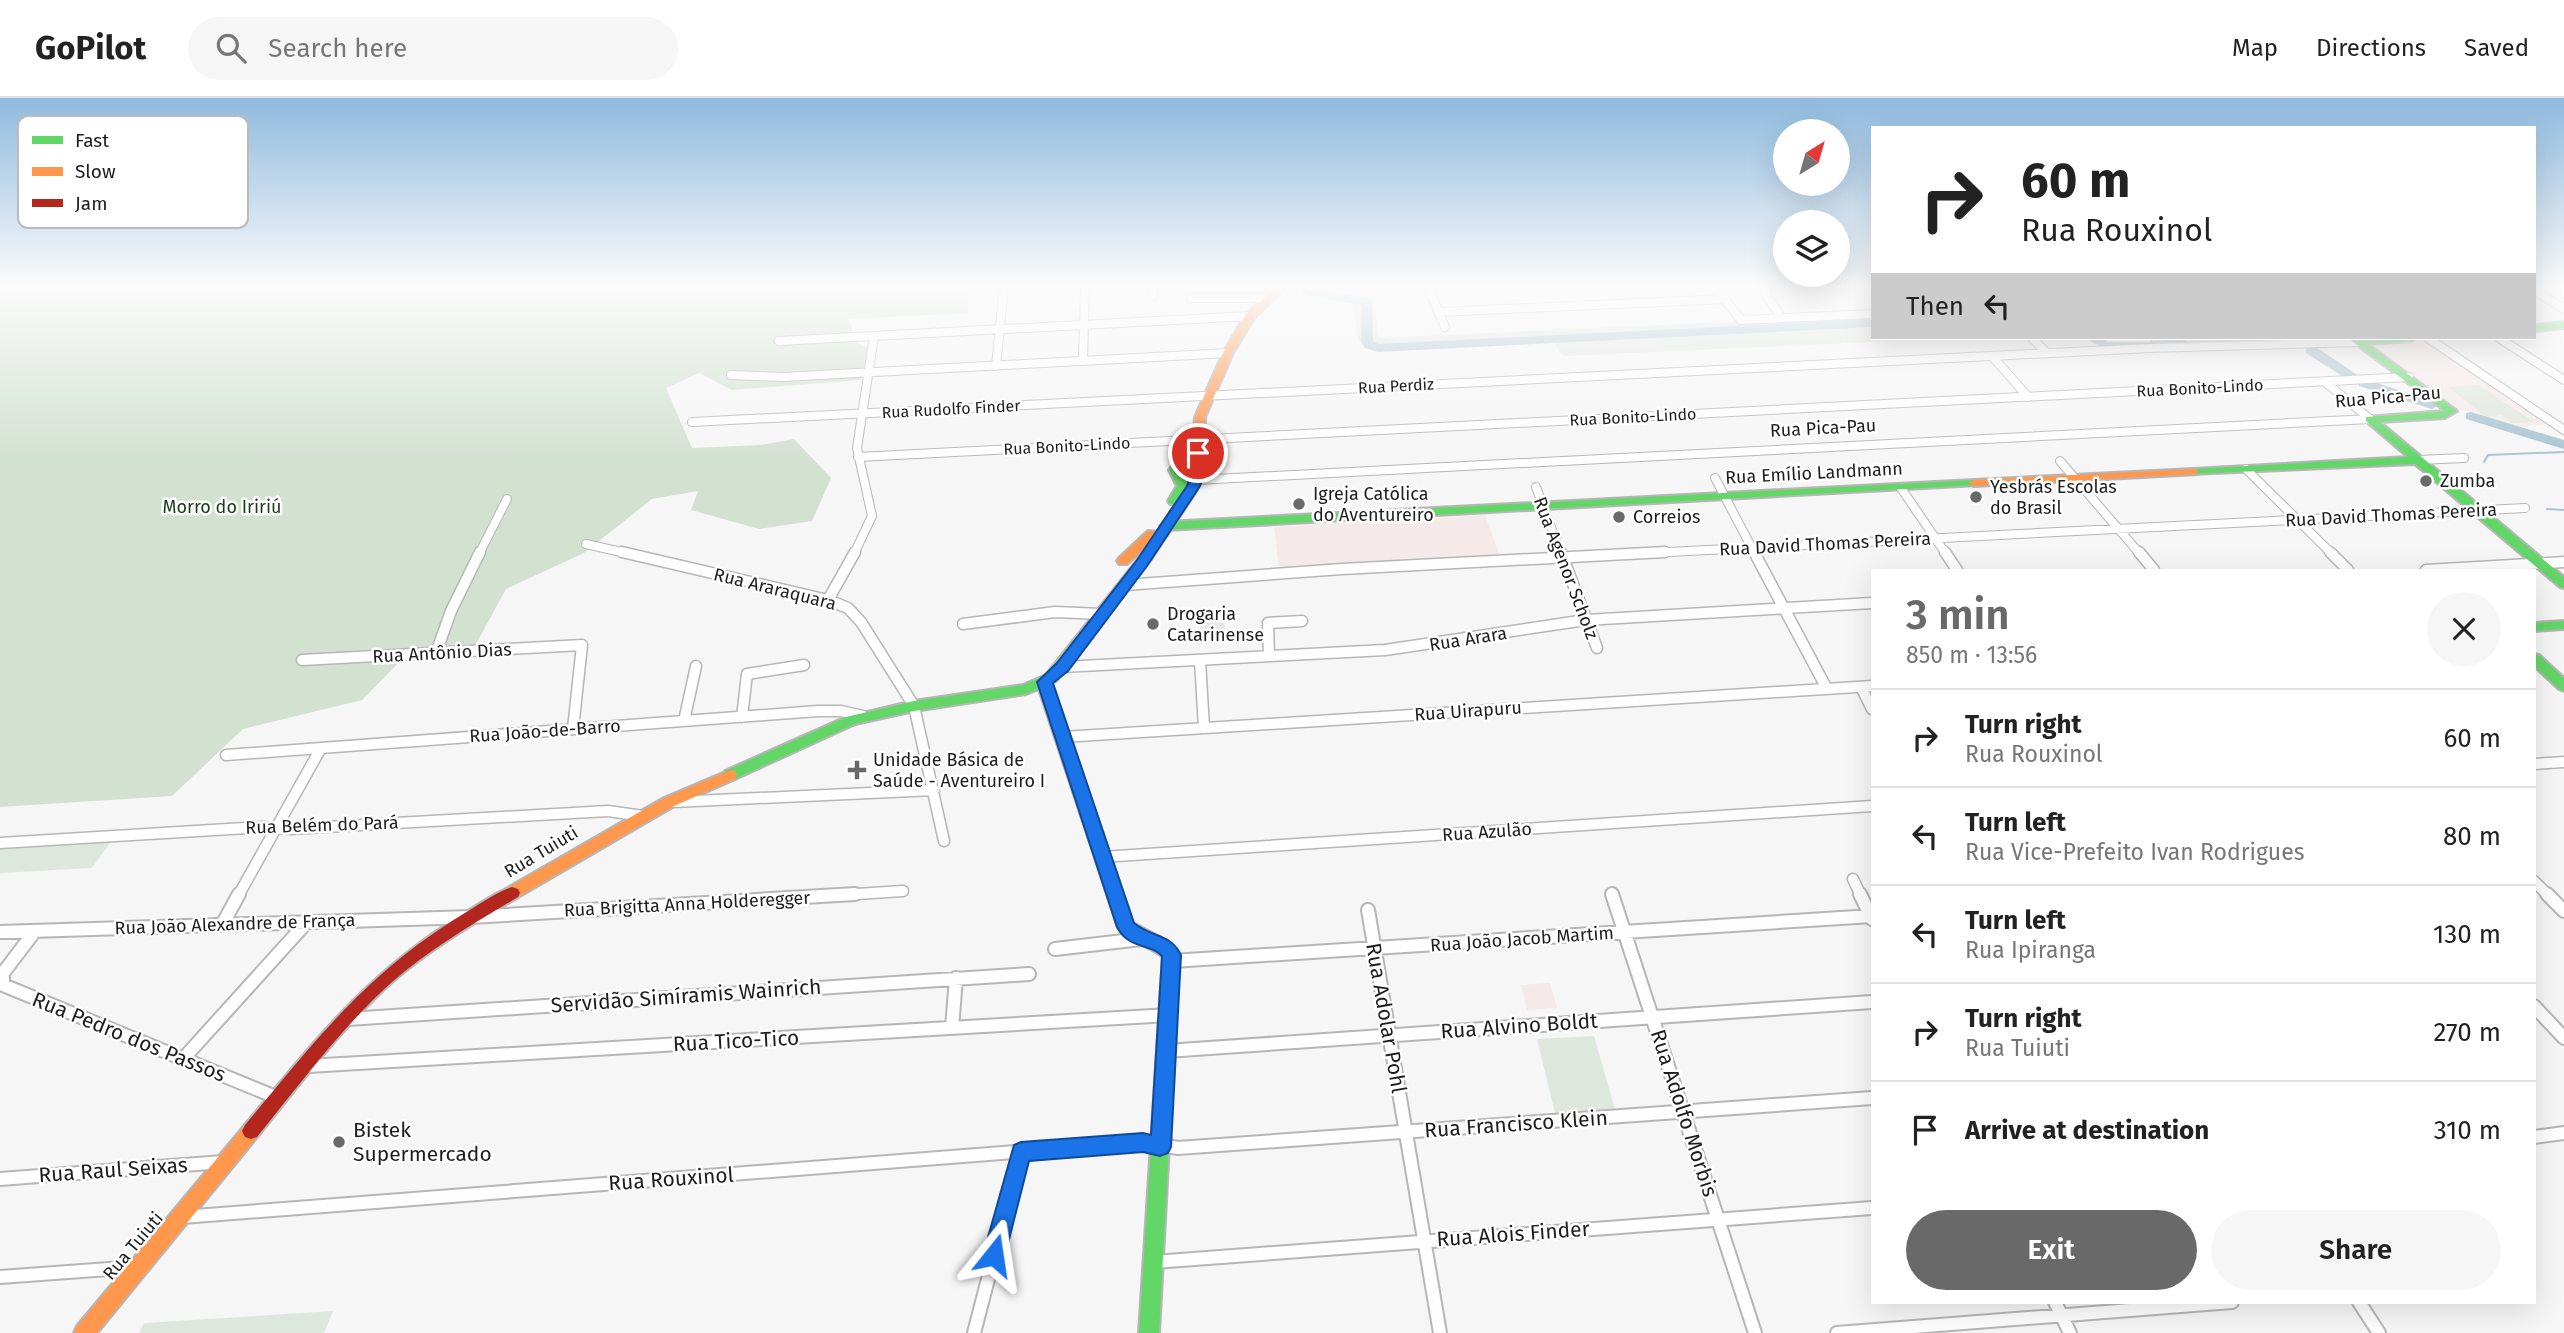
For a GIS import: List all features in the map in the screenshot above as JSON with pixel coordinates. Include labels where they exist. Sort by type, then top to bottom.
[{"type":"street","points":[[828,600],[867,531],[872,516],[858,457],[873,345]]},
{"type":"street","points":[[996,366],[998,345]]},
{"type":"street","points":[[1083,345],[1083,361]]},
{"type":"street","points":[[1197,474],[1200,417],[1233,345]]},
{"type":"street","points":[[2039,345],[2047,353]]},
{"type":"street","name":"Rua Perdiz","points":[[1209,396],[2047,353],[2301,345]]},
{"type":"street","points":[[2363,345],[2409,377]]},
{"type":"street","points":[[2438,345],[2564,430]]},
{"type":"street","points":[[2509,345],[2564,380]]},
{"type":"street","points":[[731,375],[774,378],[1228,353]]},
{"type":"street","points":[[1992,356],[2028,397]]},
{"type":"street","name":"Rua Bonito-Lindo","points":[[858,457],[2409,377]]},
{"type":"street","name":"Rua Pica-Pau","points":[[1197,474],[2370,419],[2445,415],[2452,411],[2409,377]]},
{"type":"street","points":[[2325,382],[2564,584]]},
{"type":"street","name":"Rua Rudolfo Finder","points":[[692,422],[1209,396]]},
{"type":"street","points":[[1124,561],[1149,539],[1181,490],[1182,481],[1175,472],[1198,439]]},
{"type":"street","name":"Rua Emílio Landmann","points":[[1166,526],[2464,458]]},
{"type":"street","points":[[2060,461],[2153,569]]},
{"type":"street","points":[[1177,467],[1187,465],[1197,474]]},
{"type":"street","points":[[2246,469],[2347,569]]},
{"type":"street","name":"Rua Tuiuti","points":[[84,1333],[344,1019],[405,962],[471,917],[669,802],[863,716],[1013,692],[1044,682],[1062,667],[1142,563],[1197,474]]},
{"type":"street","points":[[1715,478],[1827,689]]},
{"type":"street","name":"Rua Agenor Scholz","points":[[1536,487],[1597,648]]},
{"type":"street","points":[[1901,488],[1956,569]]},
{"type":"street","points":[[436,653],[445,624],[507,499]]},
{"type":"street","name":"Rua David Thomas Pereira","points":[[1127,583],[1342,569],[2525,508]]},
{"type":"street","name":"Rua Araraquara","points":[[586,544],[828,600],[848,608],[861,622],[914,706],[944,841]]},
{"type":"street","points":[[1124,561],[1142,563]]},
{"type":"street","points":[[1124,561],[1127,583]]},
{"type":"street","points":[[2445,569],[2564,562]]},
{"type":"street","name":"Rua Arara","points":[[1062,667],[1404,648],[1586,620],[1871,603]]},
{"type":"street","points":[[963,624],[1055,612],[1102,614]]},
{"type":"street","points":[[1269,656],[1268,624],[1302,621]]},
{"type":"street","points":[[2536,627],[2564,625]]},
{"type":"street","name":"Rua Antônio Dias","points":[[302,660],[582,645],[573,729]]},
{"type":"street","points":[[1200,660],[1204,727]]},
{"type":"street","points":[[2536,660],[2564,686]]},
{"type":"street","points":[[742,716],[747,674],[804,665]]},
{"type":"street","points":[[684,721],[696,666]]},
{"type":"street","points":[[1044,682],[1126,927],[1141,939]]},
{"type":"street","points":[[1861,687],[1871,707]]},
{"type":"street","name":"Rua Uirapuru","points":[[1063,737],[1871,687]]},
{"type":"street","name":"Rua João-de-Barro","points":[[226,755],[829,710],[863,716]]},
{"type":"street","points":[[222,925],[321,748]]},
{"type":"street","points":[[2536,764],[2564,762]]},
{"type":"street","points":[[669,802],[934,790]]},
{"type":"street","name":"Rua Azulão","points":[[1102,858],[1871,806]]},
{"type":"street","name":"Rua Belém do Pará","points":[[0,843],[262,827],[276,829],[608,811],[643,816]]},
{"type":"street","points":[[1853,879],[1871,915]]},
{"type":"street","points":[[2536,882],[2558,899],[2564,911]]},
{"type":"street","name":"Rua Brigitta Anna Holderegger","points":[[471,917],[903,891]]},
{"type":"street","name":"Rua Adolfo Morbis","points":[[1612,894],[1755,1333]]},
{"type":"street","name":"Rua Adolar Pohl","points":[[1368,910],[1440,1333]]},
{"type":"street","name":"Rua João Alexandre de França","points":[[0,932],[471,917]]},
{"type":"street","name":"Rua João Jacob Martim","points":[[1172,961],[1871,917]]},
{"type":"street","points":[[183,1059],[307,922]]},
{"type":"street","name":"Rua Pedro dos Passos","points":[[36,931],[3,973],[3,985],[278,1098]]},
{"type":"street","points":[[1055,949],[1141,939],[1164,945],[1169,950],[1172,961],[1149,1333]]},
{"type":"street","name":"Servidão Simíramis Wainrich","points":[[344,1019],[1029,974]]},
{"type":"street","points":[[952,1028],[956,978]]},
{"type":"street","name":"Rua Alvino Boldt","points":[[1166,1051],[1871,1002]]},
{"type":"street","points":[[2536,1008],[2564,1038]]},
{"type":"street","name":"Rua Tico-Tico","points":[[304,1067],[1169,1015]]},
{"type":"street","name":"Rua Francisco Klein","points":[[1160,1147],[1178,1148],[1871,1098]]},
{"type":"street","points":[[2536,1137],[2564,1133]]},
{"type":"street","name":"Rua Rouxinol","points":[[182,1217],[1143,1142],[1160,1147]]},
{"type":"street","points":[[974,1333],[1021,1152]]},
{"type":"street","name":"Rua Raul Seixas","points":[[0,1179],[227,1162]]},
{"type":"street","name":"Rua Alois Finder","points":[[1154,1262],[1871,1208]]},
{"type":"street","points":[[0,1277],[141,1267]]},
{"type":"street","points":[[1837,1333],[2058,1309],[2182,1304]]},
{"type":"street","points":[[2360,1304],[2379,1333]]},
{"type":"street","points":[[2058,1309],[2070,1333]]},
{"type":"shaded area","points":[[1365,345],[1467,345],[1370,349]]},
{"type":"shaded area","points":[[1556,345],[1815,345],[1565,356],[1560,354]]},
{"type":"shaded area","points":[[2097,345],[2175,345],[2100,347]]},
{"type":"shaded area","points":[[2369,345],[2430,345],[2547,424],[2521,427],[2458,409]]},
{"type":"shaded area","points":[[2479,385],[2534,422],[2512,423],[2501,415],[2486,417],[2448,387]]},
{"type":"shaded area","points":[[1485,515],[1500,557],[1279,568],[1274,527]]},
{"type":"shaded area","points":[[1224,608],[1225,635],[1201,636],[1200,609]]},
{"type":"shaded area","points":[[110,843],[92,868],[0,873],[0,849]]},
{"type":"shaded area","points":[[1550,983],[1557,1008],[1527,1010],[1521,985]]},
{"type":"shaded area","points":[[1594,1036],[1615,1110],[1555,1113],[1537,1039]]},
{"type":"shaded area","points":[[333,1311],[324,1333],[139,1333],[144,1323]]},
{"type":"green space","name":"Morro do Iririú","points":[[0,345],[861,345],[869,348],[860,380],[732,390],[699,373],[666,388],[692,448],[760,445],[794,439],[831,478],[812,521],[759,529],[691,510],[698,491],[652,499],[584,553],[506,589],[476,644],[412,649],[362,700],[243,729],[172,796],[0,807]]},
{"type":"waterway","points":[[1370,345],[1378,348],[1445,345]]},
{"type":"waterway","points":[[2117,345],[2155,345]]},
{"type":"waterway","points":[[2311,350],[2352,376]]},
{"type":"waterway","points":[[2364,383],[2432,405]]},
{"type":"waterway","points":[[2471,416],[2564,445]]},
{"type":"waterway","points":[[2484,462],[2488,455],[2564,452]]},
{"type":"waterway","points":[[2547,509],[2564,510]]},
{"type":"traffic: fast","points":[[2362,345],[2452,411],[2445,415],[2370,419]]},
{"type":"traffic: fast","points":[[2370,419],[2564,584]]},
{"type":"traffic: fast","points":[[1174,501],[1183,486],[1175,470],[1197,441]]},
{"type":"traffic: fast","points":[[2194,472],[2418,460]]},
{"type":"traffic: fast","points":[[1166,526],[1974,483]]},
{"type":"traffic: fast","points":[[730,775],[851,720],[914,706],[1026,689],[1051,678],[1147,556]]},
{"type":"traffic: fast","points":[[2536,627],[2564,625]]},
{"type":"traffic: fast","points":[[2536,660],[2564,686]]},
{"type":"traffic: fast","points":[[1044,682],[1126,927],[1161,946],[1171,955],[1149,1333]]},
{"type":"traffic: slow","points":[[1147,556],[1189,493],[1197,475],[1200,417],[1233,345]]},
{"type":"traffic: slow","points":[[1974,483],[2194,472]]},
{"type":"traffic: slow","points":[[1123,561],[1152,534]]},
{"type":"traffic: slow","points":[[512,893],[669,802],[730,775]]},
{"type":"traffic: slow","points":[[84,1333],[251,1131]]},
{"type":"traffic: jam","points":[[251,1131],[333,1031],[369,993],[433,942],[512,893]]},
{"type":"place","name":"Zumba","points":[[2426,481]]},
{"type":"place","name":"Yesbrás Escolas do Brasil","points":[[1976,497]]},
{"type":"place","name":"Igreja Católica do Aventureiro","points":[[1299,504]]},
{"type":"place","name":"Correios","points":[[1619,517]]},
{"type":"place","name":"Drogaria Catarinense","points":[[1153,624]]},
{"type":"place","name":"Unidade Básica de Saúde - Aventureiro I","points":[[857,770]]},
{"type":"place","name":"Bistek Supermercado","points":[[339,1142]]},
{"type":"route","points":[[994,1255],[1021,1152],[1143,1142],[1160,1147],[1171,955],[1164,945],[1141,939],[1126,927],[1044,682],[1062,667],[1142,563],[1193,486],[1197,474],[1198,453]]}]
